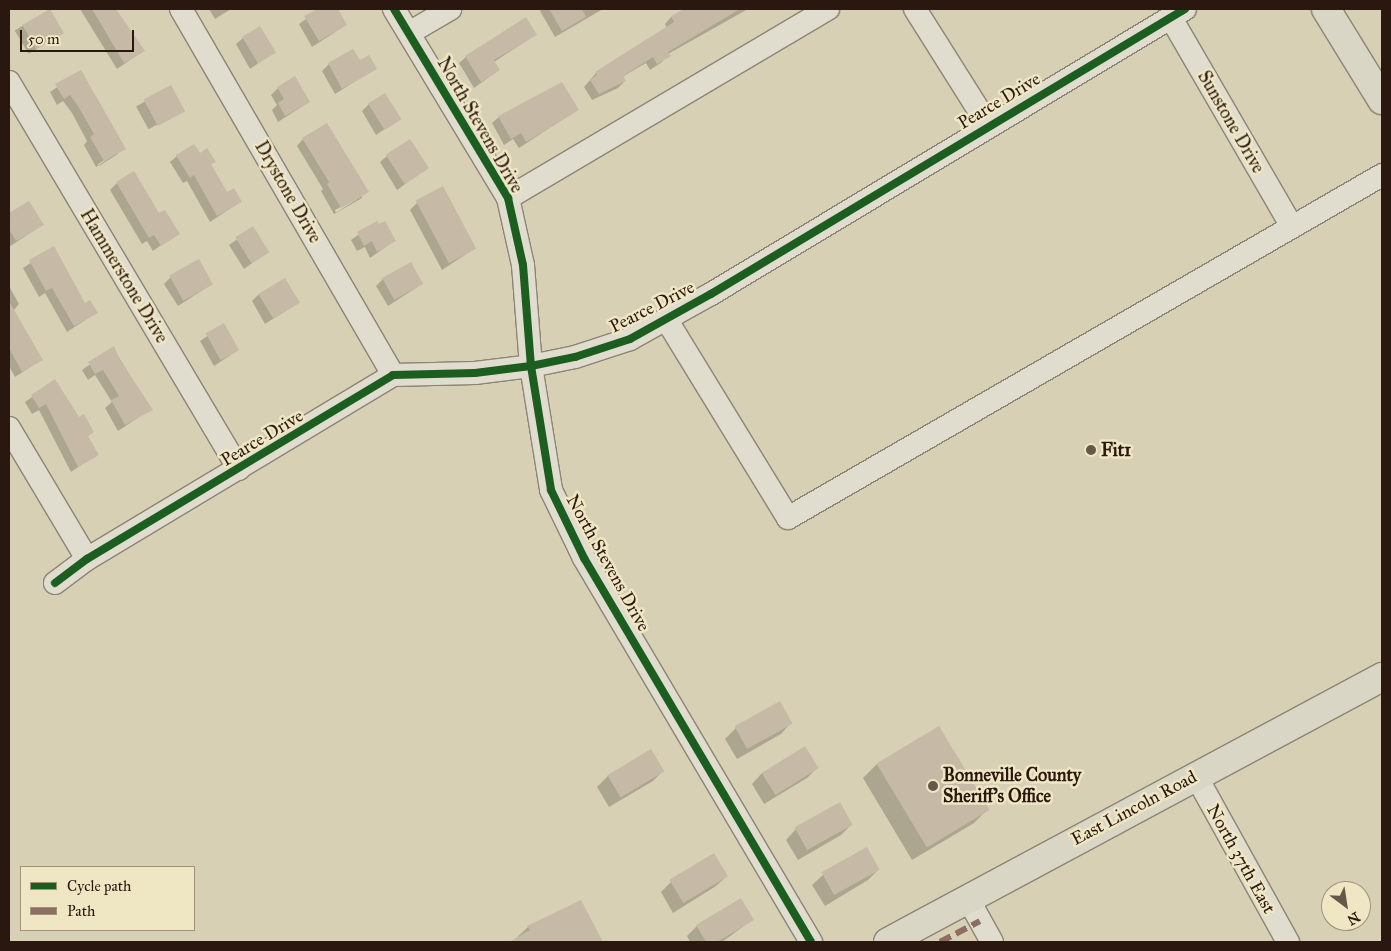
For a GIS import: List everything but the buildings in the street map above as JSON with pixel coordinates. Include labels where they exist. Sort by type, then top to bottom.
[{"type":"main road","points":[[1326,9],[1382,100]]},
{"type":"main road","name":"East Lincoln Road","points":[[888,942],[967,898],[1382,678]]},
{"type":"street","name":"Drystone Drive","points":[[181,9],[393,375]]},
{"type":"street","name":"North Stevens Drive","points":[[394,9],[508,198],[523,266],[531,366],[550,490],[579,549],[811,942]]},
{"type":"street","points":[[409,33],[450,9]]},
{"type":"street","points":[[508,198],[828,9]]},
{"type":"street","points":[[915,9],[988,125]]},
{"type":"street","name":"Pearce Drive","points":[[55,583],[88,559],[393,375],[475,373],[531,366],[574,357],[630,339],[1178,13]]},
{"type":"street","name":"Sunstone Drive","points":[[1178,13],[1292,227]]},
{"type":"street","name":"Hammerstone Drive","points":[[9,82],[239,469]]},
{"type":"street","points":[[666,319],[788,518],[1382,175]]},
{"type":"street","points":[[9,428],[88,559]]},
{"type":"street","name":"North 37th East","points":[[1196,776],[1288,942]]},
{"type":"street","points":[[967,898],[992,942]]},
{"type":"marked path","points":[[940,942],[980,921]]},
{"type":"cycle path","points":[[394,9],[508,198],[523,265],[531,366],[551,490],[584,558],[811,942]]},
{"type":"cycle path","points":[[55,583],[87,559],[393,375],[475,373],[531,366],[575,357],[630,339],[711,294],[1185,9]]},
{"type":"place","name":"Fit1","points":[[1091,450]]},
{"type":"place","name":"Bonneville County Sheriff's Office","points":[[933,786]]}]
